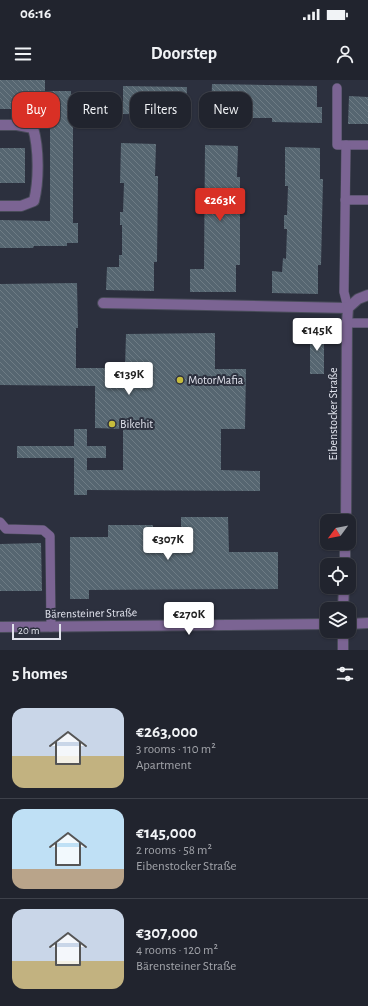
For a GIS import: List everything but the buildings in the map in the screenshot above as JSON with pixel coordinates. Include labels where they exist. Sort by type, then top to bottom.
[{"type":"street","points":[[0,125],[16,125],[33,128],[36,140],[38,188],[34,201],[21,206],[0,206]]},
{"type":"street","points":[[103,303],[348,308],[358,299],[368,295]]},
{"type":"street","name":"Eibenstocker Straße","points":[[346,514],[348,308]]},
{"type":"street","name":"Bärensteiner Straße","points":[[0,626],[50,627],[320,624]]},
{"type":"street","points":[[356,624],[368,624]]},
{"type":"street","points":[[343,638],[343,650]]},
{"type":"lane","points":[[337,88],[336,145],[368,145]]},
{"type":"lane","points":[[346,145],[344,292],[348,308]]},
{"type":"lane","points":[[345,200],[368,200]]},
{"type":"lane","points":[[347,323],[368,323]]},
{"type":"lane","points":[[0,522],[6,529],[43,530],[50,536],[50,627]]},
{"type":"place","name":"MotorMafia","points":[[180,380]]},
{"type":"place","name":"Bikehit","points":[[112,424]]}]
